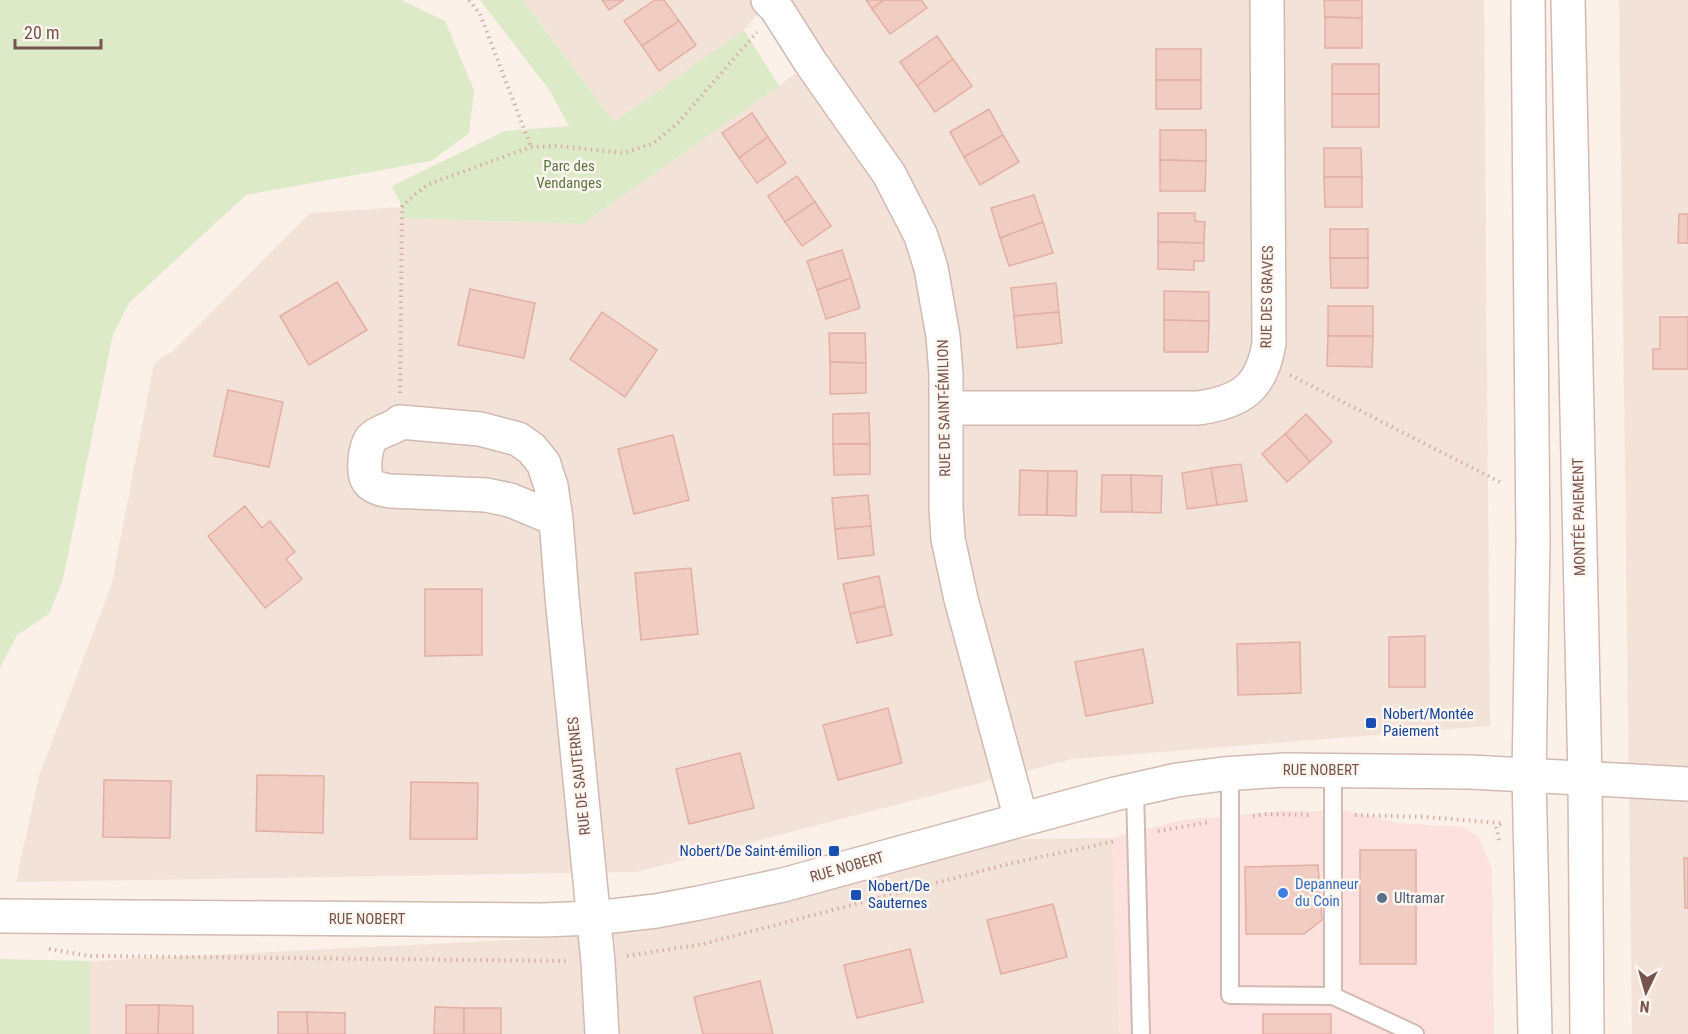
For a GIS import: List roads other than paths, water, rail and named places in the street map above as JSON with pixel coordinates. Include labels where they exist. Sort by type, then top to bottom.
[{"type":"street","name":"RUE DES GRAVES","points":[[947,408],[1198,408],[1222,405],[1240,395],[1256,381],[1266,363],[1269,343],[1266,0]]},
{"type":"street","points":[[1528,0],[1533,531],[1529,776],[1535,1034]]},
{"type":"street","name":"MONTÉE PAIEMENT","points":[[1568,0],[1585,780],[1587,1034]]},
{"type":"street","name":"RUE DE SAINT-ÉMILION","points":[[772,4],[889,174],[921,236],[931,268],[943,336],[947,408],[948,539],[961,599],[1021,819]]},
{"type":"street","name":"RUE DE SAUTERNES","points":[[556,519],[510,500],[486,495],[378,489],[369,482],[366,471],[366,453],[371,440],[381,432],[394,428],[400,422],[480,429],[518,439],[532,449],[544,464],[551,486],[556,519],[603,1034]]},
{"type":"street","name":"RUE NOBERT","points":[[0,916],[530,920],[594,918],[656,911],[783,885],[1021,819],[1177,780],[1284,770],[1333,770],[1470,772],[1688,784]]},
{"type":"lane","points":[[1333,770],[1333,996]]},
{"type":"lane","points":[[1230,774],[1230,995],[1333,996],[1414,1034]]},
{"type":"lane","points":[[1135,789],[1141,1034]]},
{"type":"place","name":"Nobert/Montée Paiement","points":[[1371,723]]},
{"type":"place","name":"Nobert/De Saint-émilion","points":[[834,851]]},
{"type":"place","name":"Depanneur du Coin","points":[[1283,893]]},
{"type":"place","name":"Nobert/De Sauternes","points":[[856,895]]},
{"type":"place","name":"Ultramar","points":[[1382,898]]},
{"type":"park label","name":"Parc des Vendanges","points":[[569,174]]}]
